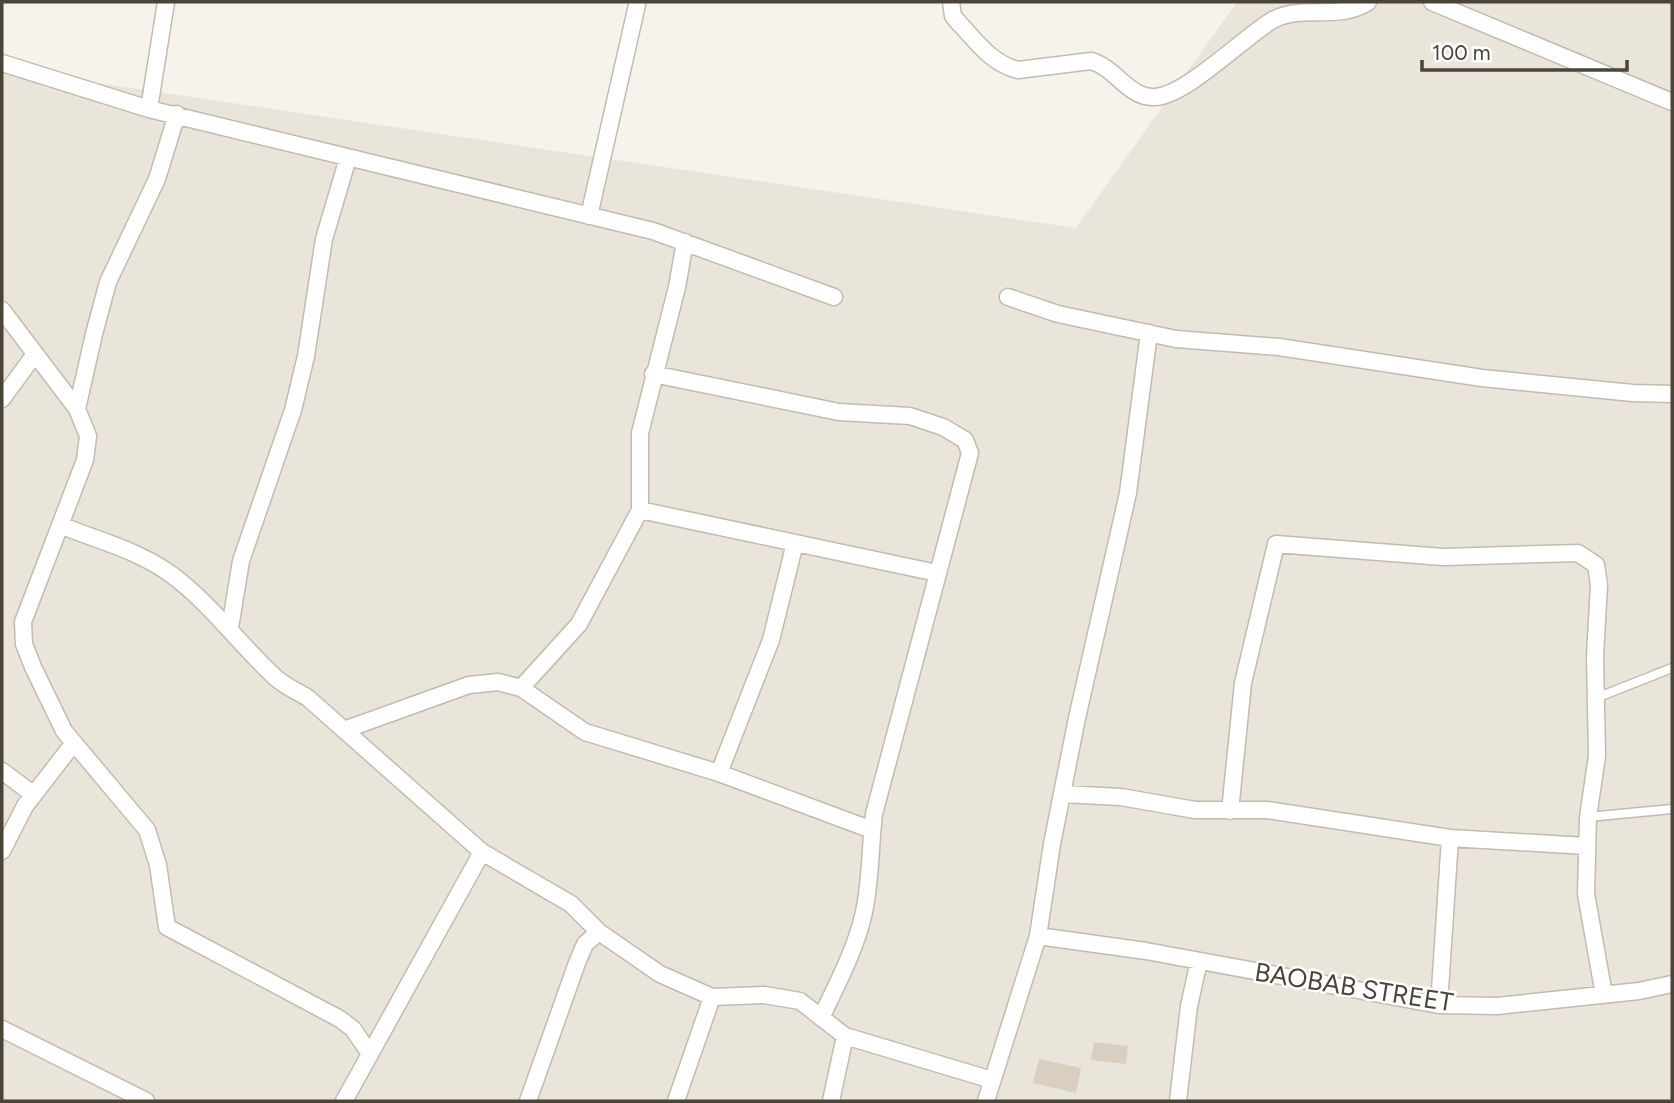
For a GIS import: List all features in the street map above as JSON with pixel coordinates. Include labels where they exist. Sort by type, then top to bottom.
[{"type":"street","points":[[149,109],[166,2]]},
{"type":"street","points":[[951,2],[953,16],[1006,67],[1018,70],[1091,61],[1140,95],[1151,98],[1184,87],[1283,15],[1332,14],[1356,10],[1368,2]]},
{"type":"street","points":[[1432,2],[1672,102]]},
{"type":"street","points":[[589,216],[637,5]]},
{"type":"street","points":[[2,63],[149,109],[589,216],[685,242],[834,297]]},
{"type":"street","points":[[77,409],[108,282],[157,179],[177,114]]},
{"type":"street","points":[[230,628],[241,561],[293,410],[306,356],[324,239],[348,158]]},
{"type":"street","points":[[521,688],[579,624],[640,510],[640,433],[677,287],[685,242]]},
{"type":"street","points":[[1008,297],[1058,314],[1149,334],[1208,343],[1279,347],[1482,378],[1633,393],[1672,394]]},
{"type":"street","points":[[2,310],[77,409],[88,436],[85,460],[23,622],[24,644],[64,732],[147,830],[158,865],[167,927],[340,1019],[370,1054]]},
{"type":"street","points":[[986,1101],[1038,936],[1062,794],[1128,493],[1149,334]]},
{"type":"street","points":[[2,400],[35,354]]},
{"type":"street","points":[[653,374],[839,412],[910,416],[943,427],[965,440],[970,453],[872,830],[872,860],[864,913],[847,962],[821,1017]]},
{"type":"street","points":[[640,510],[937,573]]},
{"type":"street","points":[[60,525],[138,552],[174,577],[230,628],[277,679],[308,698],[482,852],[571,904],[599,932],[660,974],[712,997],[764,995],[800,1001],[845,1036],[992,1080]]},
{"type":"street","points":[[719,774],[771,639],[796,544]]},
{"type":"street","points":[[1230,811],[1243,683],[1276,544],[1443,557],[1578,553],[1592,559],[1596,565],[1599,585],[1597,757],[1588,817],[1586,894],[1590,931],[1604,995]]},
{"type":"street","points":[[344,730],[469,685],[498,681],[521,688],[585,732],[719,774],[872,830]]},
{"type":"street","points":[[2,851],[34,795],[73,744]]},
{"type":"street","points":[[2,771],[34,795]]},
{"type":"street","points":[[1062,794],[1121,797],[1195,810],[1267,810],[1451,838],[1587,846]]},
{"type":"street","points":[[1439,1005],[1451,838]]},
{"type":"street","points":[[344,1101],[482,852]]},
{"type":"street","points":[[528,1101],[577,963],[585,944],[599,932]]},
{"type":"street","name":"BAOBAB STREET","points":[[1038,936],[1199,961],[1439,1005],[1497,1006],[1604,995],[1672,984]]},
{"type":"street","points":[[1178,1101],[1189,1006],[1199,961]]},
{"type":"street","points":[[676,1101],[712,997]]},
{"type":"street","points":[[2,1029],[146,1101]]},
{"type":"street","points":[[831,1101],[845,1036]]},
{"type":"lane","points":[[1596,698],[1672,667]]},
{"type":"lane","points":[[1588,817],[1672,809]]},
{"type":"shaded area","points":[[1237,2],[1672,2],[1672,1101],[2,1101],[2,69],[1076,228]]},
{"type":"building","points":[[1094,1042],[1128,1046],[1126,1064],[1091,1060]]},
{"type":"building","points":[[1039,1059],[1081,1068],[1076,1093],[1033,1083]]}]
